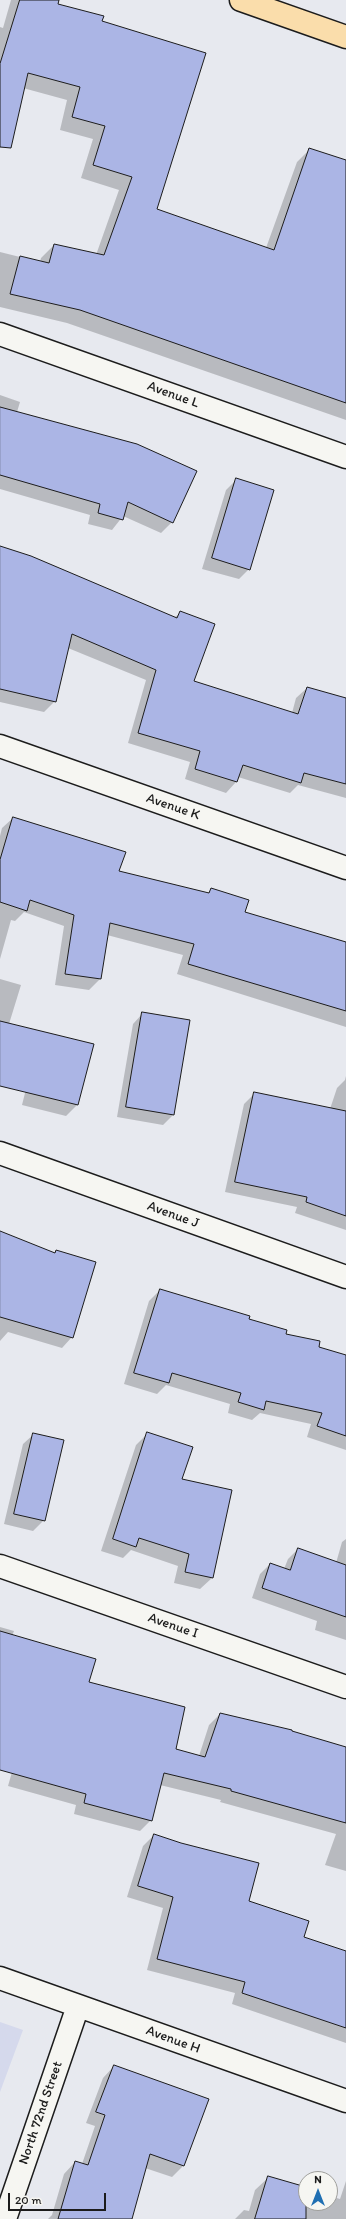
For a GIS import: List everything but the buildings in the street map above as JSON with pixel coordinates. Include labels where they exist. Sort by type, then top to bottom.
[{"type":"main road","points":[[241,0],[346,37]]},
{"type":"street","name":"Avenue L","points":[[0,334],[346,457]]},
{"type":"street","name":"Avenue K","points":[[0,746],[346,868]]},
{"type":"street","name":"Avenue J","points":[[0,1153],[346,1277]]},
{"type":"street","name":"Avenue I","points":[[0,1566],[346,1687]]},
{"type":"street","name":"Avenue H","points":[[0,1978],[346,2101]]},
{"type":"street","name":"North 72nd Street","points":[[5,2219],[78,2006]]},
{"type":"shaded area","points":[[0,2022],[23,2030],[0,2092]]}]
